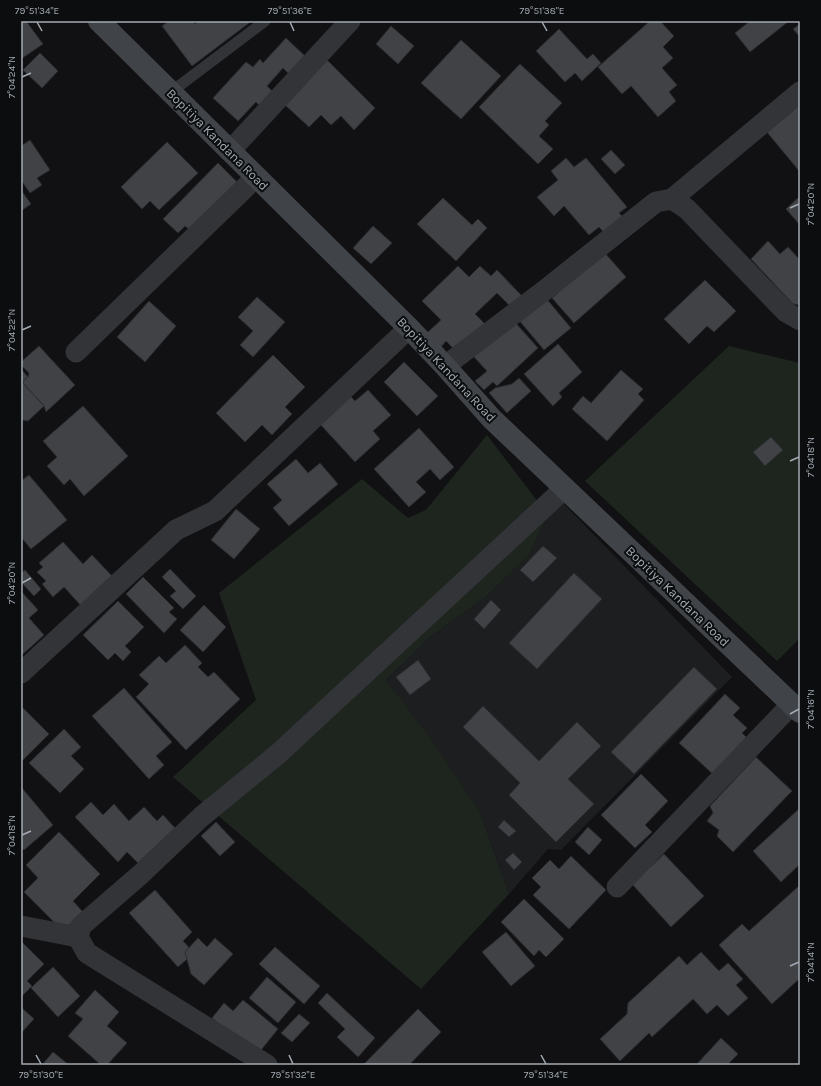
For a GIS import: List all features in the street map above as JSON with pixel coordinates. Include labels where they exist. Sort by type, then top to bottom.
[{"type":"main road","name":"Bopitiya Kandana Road","points":[[99,21],[409,328],[491,418],[796,708]]},
{"type":"street","points":[[230,152],[350,21]]},
{"type":"street","points":[[445,366],[545,290],[656,202],[672,199],[800,92]]},
{"type":"street","points":[[76,352],[256,177]]},
{"type":"street","points":[[672,199],[687,209],[786,312],[800,320]]},
{"type":"street","points":[[21,673],[176,530],[215,511],[409,328]]},
{"type":"street","points":[[267,1065],[87,953],[78,936],[81,926],[141,874],[201,818],[278,754],[565,488]]},
{"type":"street","points":[[617,887],[796,708]]},
{"type":"street","points":[[21,926],[78,936]]},
{"type":"lane","points":[[171,92],[266,21]]},
{"type":"shaded area","points":[[729,346],[800,363],[800,638],[777,661],[585,481]]},
{"type":"shaded area","points":[[487,435],[548,515],[529,555],[487,596],[430,637],[386,680],[429,737],[480,812],[509,894],[421,989],[173,777],[256,700],[219,593],[362,479],[408,518],[426,510]]},
{"type":"shaded area","points":[[564,504],[732,677],[561,850],[548,849],[509,894],[480,812],[386,680],[430,637],[487,596],[529,555],[548,515]]},
{"type":"building","points":[[21,21],[26,21],[43,44],[21,59]]},
{"type":"building","points":[[169,21],[193,21],[195,24],[198,21],[247,21],[249,23],[192,66],[162,26]]},
{"type":"building","points":[[650,21],[660,21],[674,36],[663,47],[673,58],[662,68],[677,85],[669,92],[676,101],[658,117],[631,86],[622,94],[598,67]]},
{"type":"building","points":[[750,21],[789,21],[750,52],[735,33]]},
{"type":"building","points":[[800,24],[800,37],[793,29]]},
{"type":"building","points":[[391,26],[414,46],[398,64],[376,44]]},
{"type":"building","points":[[559,29],[587,59],[593,54],[601,63],[582,81],[575,73],[565,82],[536,51]]},
{"type":"building","points":[[286,38],[307,58],[291,76],[283,68],[267,86],[274,93],[261,107],[256,102],[238,121],[213,98],[246,62],[253,67],[260,59],[263,63]]},
{"type":"building","points":[[461,40],[501,76],[461,119],[421,83]]},
{"type":"building","points":[[40,53],[58,71],[42,88],[23,70]]},
{"type":"building","points":[[327,60],[375,108],[354,130],[341,116],[331,125],[321,115],[309,127],[284,104]]},
{"type":"building","points":[[520,64],[562,103],[545,121],[549,125],[539,136],[553,149],[538,164],[479,107]]},
{"type":"building","points":[[800,102],[800,172],[766,131]]},
{"type":"building","points":[[30,140],[50,170],[37,178],[42,185],[30,193],[21,180],[21,146]]},
{"type":"building","points":[[167,142],[198,173],[159,210],[150,201],[142,209],[121,187]]},
{"type":"building","points":[[611,150],[625,165],[615,174],[601,159]]},
{"type":"building","points":[[566,158],[574,167],[586,158],[627,207],[619,213],[626,220],[607,236],[599,227],[589,235],[564,206],[554,216],[537,197],[558,180],[551,171]]},
{"type":"building","points":[[218,163],[237,182],[190,230],[185,226],[178,233],[163,219]]},
{"type":"building","points":[[21,190],[31,204],[21,211]]},
{"type":"building","points":[[800,196],[800,225],[786,209]]},
{"type":"building","points":[[443,198],[472,225],[478,219],[487,228],[456,261],[417,224]]},
{"type":"building","points":[[373,226],[392,243],[371,264],[353,248]]},
{"type":"building","points":[[768,241],[780,254],[788,247],[800,260],[800,305],[793,304],[751,259]]},
{"type":"building","points":[[604,252],[626,277],[574,323],[552,298]]},
{"type":"building","points":[[458,266],[469,277],[480,266],[491,276],[497,270],[522,296],[511,307],[497,293],[475,314],[485,324],[455,350],[446,341],[441,347],[427,333],[441,320],[422,301]]},
{"type":"building","points":[[705,280],[736,311],[714,332],[707,326],[689,344],[664,319]]},
{"type":"building","points":[[257,297],[285,322],[253,357],[240,345],[253,331],[238,317]]},
{"type":"building","points":[[545,297],[571,328],[544,350],[518,319]]},
{"type":"building","points":[[149,301],[176,326],[145,362],[117,337]]},
{"type":"building","points":[[513,320],[538,348],[497,386],[493,382],[484,390],[475,381],[487,371],[473,356]]},
{"type":"building","points":[[558,344],[582,372],[559,393],[562,397],[553,406],[524,374]]},
{"type":"building","points":[[39,346],[75,385],[46,412],[44,406],[22,382],[28,377],[29,373],[21,365],[21,362]]},
{"type":"building","points":[[273,355],[305,387],[285,407],[292,414],[272,435],[262,425],[245,442],[216,413]]},
{"type":"building","points":[[404,362],[438,396],[417,416],[384,382]]},
{"type":"building","points":[[21,369],[28,377],[22,382],[44,406],[28,421],[21,421]]},
{"type":"building","points":[[621,370],[643,389],[638,394],[644,400],[607,441],[572,409],[583,396],[591,403]]},
{"type":"building","points":[[519,378],[531,391],[507,413],[489,393],[495,388],[512,384]]},
{"type":"building","points":[[368,390],[391,415],[373,431],[380,439],[355,462],[320,424],[350,396],[355,401]]},
{"type":"building","points":[[83,406],[128,456],[84,496],[70,479],[64,485],[47,466],[57,457],[43,441]]},
{"type":"building","points":[[419,428],[454,467],[440,480],[430,469],[416,482],[426,492],[409,507],[374,469]]},
{"type":"building","points":[[771,437],[783,450],[765,466],[753,452]]},
{"type":"building","points":[[296,459],[308,473],[320,463],[338,484],[289,526],[273,508],[282,500],[267,484]]},
{"type":"building","points":[[29,475],[67,520],[31,549],[21,537],[21,481]]},
{"type":"building","points":[[236,509],[260,529],[234,559],[211,540]]},
{"type":"building","points":[[63,542],[83,564],[92,555],[112,576],[85,610],[64,587],[53,597],[42,584],[46,581],[37,572],[43,567],[39,563]]},
{"type":"building","points":[[543,546],[557,558],[533,582],[520,570]]},
{"type":"building","points":[[170,569],[196,596],[183,609],[170,596],[176,591],[162,577]]},
{"type":"building","points":[[25,570],[41,589],[34,596],[21,582],[21,573]]},
{"type":"building","points":[[574,573],[602,599],[537,669],[509,643]]},
{"type":"building","points":[[143,577],[174,608],[169,612],[177,619],[164,633],[126,594]]},
{"type":"building","points":[[21,591],[38,610],[29,618],[44,635],[23,654],[21,652]]},
{"type":"building","points":[[491,600],[501,610],[484,629],[474,619]]},
{"type":"building","points":[[118,601],[144,627],[125,646],[131,652],[123,661],[115,653],[108,660],[83,635]]},
{"type":"building","points":[[204,605],[226,627],[203,652],[180,630]]},
{"type":"building","points":[[185,645],[202,663],[198,667],[208,677],[214,672],[240,699],[186,750],[136,697],[149,684],[139,675],[159,656],[166,663]]},
{"type":"building","points":[[418,660],[431,679],[410,695],[396,677]]},
{"type":"building","points":[[694,667],[717,689],[634,774],[611,752]]},
{"type":"building","points":[[124,688],[172,742],[156,756],[164,765],[149,779],[92,716]]},
{"type":"building","points":[[725,694],[740,708],[733,715],[747,728],[742,733],[749,740],[715,776],[679,743]]},
{"type":"building","points":[[483,706],[539,761],[577,722],[601,746],[568,779],[594,804],[556,842],[509,795],[520,783],[463,727]]},
{"type":"building","points":[[23,708],[49,734],[21,762],[21,711]]},
{"type":"building","points":[[64,729],[81,747],[71,756],[84,769],[60,793],[29,763]]},
{"type":"building","points":[[756,757],[792,791],[733,852],[717,836],[719,830],[707,821],[713,813],[710,806]]},
{"type":"building","points":[[641,774],[668,801],[645,825],[652,832],[635,848],[601,815]]},
{"type":"building","points":[[21,788],[53,825],[24,850],[21,847]]},
{"type":"building","points":[[91,802],[103,815],[114,804],[129,821],[144,807],[157,821],[163,815],[175,828],[138,863],[127,852],[118,862],[75,817]]},
{"type":"building","points":[[800,808],[800,864],[781,882],[753,851]]},
{"type":"building","points":[[504,820],[516,831],[509,837],[498,827]]},
{"type":"building","points":[[216,822],[235,842],[220,856],[201,836]]},
{"type":"building","points":[[588,827],[602,840],[589,855],[575,842]]},
{"type":"building","points":[[59,832],[100,874],[73,901],[83,912],[63,931],[24,892],[38,878],[26,865]]},
{"type":"building","points":[[513,853],[522,862],[514,870],[505,860]]},
{"type":"building","points":[[664,854],[704,896],[671,927],[632,884]]},
{"type":"building","points":[[571,856],[606,890],[569,929],[533,895],[541,887],[532,878],[550,860],[559,869]]},
{"type":"building","points":[[800,885],[800,978],[772,1004],[719,945],[742,924],[749,931]]},
{"type":"building","points":[[155,890],[192,932],[183,941],[194,953],[178,967],[129,913]]},
{"type":"building","points":[[524,899],[564,939],[546,957],[539,950],[534,956],[501,922]]},
{"type":"building","points":[[506,932],[535,966],[511,986],[482,952]]},
{"type":"building","points":[[198,938],[207,947],[215,938],[233,954],[204,985],[191,974],[185,952]]},
{"type":"building","points":[[21,941],[44,964],[27,981],[32,986],[21,997]]},
{"type":"building","points":[[275,947],[320,986],[304,1004],[259,964]]},
{"type":"building","points":[[701,952],[719,971],[728,963],[743,979],[736,985],[748,998],[728,1016],[717,1005],[707,1014],[693,999],[652,1037],[649,1033],[620,1061],[600,1039],[627,1014],[628,1003],[679,956],[687,965]]},
{"type":"building","points":[[53,967],[80,996],[58,1017],[31,988]]},
{"type":"building","points":[[267,977],[296,1002],[278,1023],[249,998]]},
{"type":"building","points":[[95,990],[119,1012],[107,1026],[127,1043],[107,1065],[101,1065],[68,1036],[83,1019],[75,1013]]},
{"type":"building","points":[[327,993],[375,1038],[358,1057],[337,1037],[345,1029],[318,1003]]},
{"type":"building","points":[[243,1000],[278,1029],[257,1055],[212,1018],[224,1003],[233,1011]]},
{"type":"building","points":[[21,1007],[34,1019],[21,1033]]},
{"type":"building","points":[[418,1009],[441,1032],[409,1065],[363,1065]]},
{"type":"building","points":[[299,1014],[310,1023],[292,1042],[281,1033]]},
{"type":"building","points":[[721,1038],[738,1054],[727,1065],[696,1065]]},
{"type":"building","points":[[53,1052],[69,1065],[42,1065]]}]
